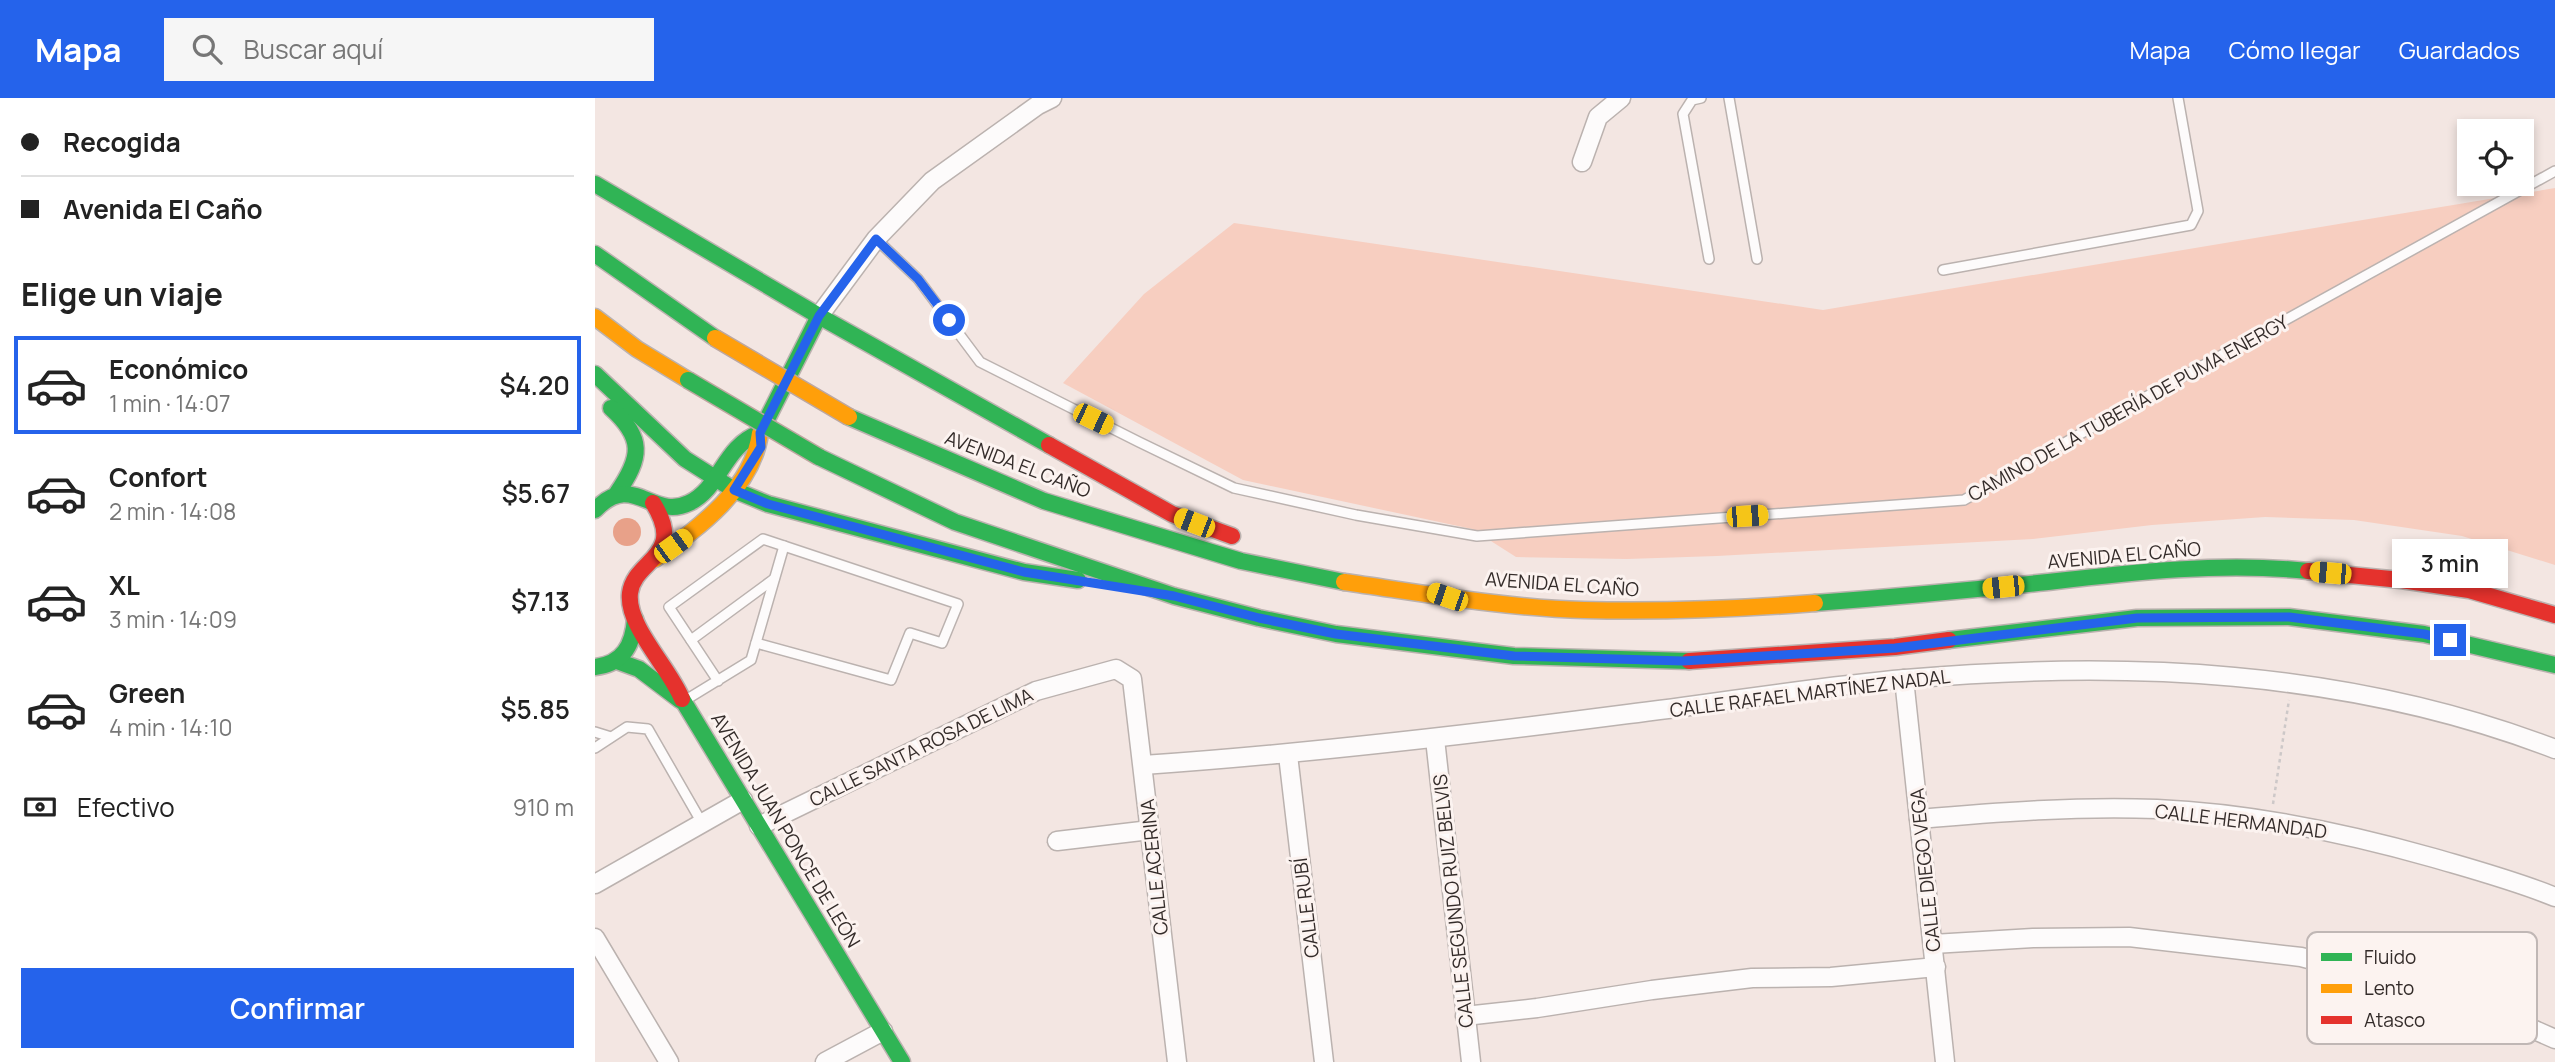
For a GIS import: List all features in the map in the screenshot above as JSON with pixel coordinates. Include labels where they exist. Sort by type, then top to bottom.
[{"type":"main road","points":[[595,184],[819,316],[1172,514],[1242,538]]},
{"type":"main road","name":"AVENIDA EL CAÑO","points":[[595,254],[715,338],[849,416],[1044,501],[1241,561],[1316,578],[1447,597],[1582,610],[1721,608],[1922,595],[2167,569],[2282,568],[2469,590],[2555,615]]},
{"type":"main road","points":[[654,560],[699,527],[734,490],[761,447],[760,433],[819,316]]},
{"type":"main road","points":[[595,317],[638,349],[818,457],[955,522],[1174,596],[1336,634],[1514,656],[1683,661],[1895,648],[2137,618],[2289,617],[2424,634],[2555,665]]},
{"type":"main road","points":[[595,374],[685,459],[734,490],[768,504],[1024,572],[1174,596]]},
{"type":"main road","points":[[595,391],[631,428],[637,452],[631,473],[617,493],[597,505]]},
{"type":"main road","points":[[617,493],[632,494],[672,508],[688,504],[715,478],[742,440],[760,433]]},
{"type":"main road","name":"AVENIDA JUAN PONCE DE LEÓN","points":[[653,503],[661,514],[665,538],[654,560],[637,575],[629,593],[631,611],[674,681],[683,702],[902,1062]]},
{"type":"main road","points":[[1353,567],[1447,597]]},
{"type":"main road","name":"AVENIDA JUAN PONCE DE LEÓN","points":[[617,661],[629,650],[635,635],[635,619]]},
{"type":"main road","points":[[595,667],[617,661],[639,669],[683,702]]},
{"type":"street","points":[[1582,162],[1598,117],[1622,98]]},
{"type":"street","points":[[819,316],[876,239],[932,181],[1043,100]]},
{"type":"street","name":"CALLE SANTA ROSA DE LIMA","points":[[759,826],[1036,691],[1116,669],[1126,675]]},
{"type":"street","name":"CALLE RAFAEL MARTÍNEZ NADAL","points":[[1143,765],[1288,755],[1435,739],[1904,679],[2117,669],[2292,683],[2418,705],[2555,749]]},
{"type":"street","name":"CALLE ACERINA","points":[[1126,675],[1132,679],[1177,1062]]},
{"type":"street","name":"CALLE DIEGO VEGA","points":[[1904,679],[1945,1062]]},
{"type":"street","name":"CALLE SEGUNDO RUIZ BELVIS","points":[[1435,739],[1471,1062]]},
{"type":"street","name":"CALLE RUBÍ","points":[[1288,755],[1324,1062]]},
{"type":"street","points":[[595,884],[743,800]]},
{"type":"street","name":"CALLE HERMANDAD","points":[[1919,819],[2035,809],[2093,808],[2160,809],[2271,821],[2352,836],[2490,874],[2555,897]]},
{"type":"street","points":[[1057,841],[1150,830]]},
{"type":"street","points":[[1934,944],[2033,938],[2129,937],[2307,959]]},
{"type":"street","points":[[595,938],[669,1062]]},
{"type":"street","points":[[1465,1016],[1537,1009],[1652,990],[1752,978],[1831,977],[1936,967]]},
{"type":"street","points":[[825,1062],[883,1031]]},
{"type":"street","points":[[2537,1032],[2555,1040]]},
{"type":"lane","points":[[1701,98],[1692,100],[1683,114],[1709,259]]},
{"type":"lane","points":[[1729,98],[1757,259]]},
{"type":"lane","points":[[1943,270],[2191,225],[2198,211],[2178,98]]},
{"type":"lane","name":"CAMINO DE LA TUBERÍA DE PUMA ENERGY","points":[[876,239],[918,279],[979,362],[1139,442],[1234,488],[1356,515],[1477,536],[1964,500],[2555,171]]},
{"type":"lane","points":[[718,681],[669,607],[763,539],[958,604],[942,643],[909,633],[891,680],[756,643]]},
{"type":"lane","points":[[683,702],[751,660],[784,546]]},
{"type":"lane","points":[[691,640],[774,579]]},
{"type":"lane","points":[[595,748],[627,727],[648,729],[702,823]]},
{"type":"lane","points":[[595,732],[611,737]]},
{"type":"path","points":[[2271,821],[2292,683]]},
{"type":"shaded area","points":[[2555,188],[2555,565],[2462,536],[2354,520],[2265,517],[2152,525],[2033,539],[1717,556],[1627,559],[1516,557],[1472,529],[1243,480],[1063,383],[1144,294],[1234,223],[1823,310],[2507,196],[2534,196],[2534,192]]},
{"type":"shaded area","points":[[627,518],[637,522],[641,532],[637,542],[627,546],[617,542],[613,532],[617,522]]},
{"type":"traffic: fast","points":[[595,184],[819,316],[1049,445]]},
{"type":"traffic: fast","points":[[595,254],[715,338]]},
{"type":"traffic: fast","points":[[760,433],[819,316]]},
{"type":"traffic: fast","points":[[595,374],[685,459],[734,490],[768,504],[1024,572],[1078,580]]},
{"type":"traffic: fast","points":[[688,380],[819,457]]},
{"type":"traffic: fast","points":[[611,408],[629,429],[636,448],[631,469],[617,493]]},
{"type":"traffic: fast","points":[[849,417],[1044,501],[1241,561],[1344,582]]},
{"type":"traffic: fast","points":[[595,510],[608,499],[621,495],[632,495],[664,506],[676,507],[689,503],[708,488],[738,447],[760,433]]},
{"type":"traffic: fast","points":[[819,457],[955,522],[1174,596],[1259,618],[1336,634],[1514,656],[1689,661]]},
{"type":"traffic: fast","points":[[1815,603],[2178,569],[2276,568],[2308,571]]},
{"type":"traffic: fast","points":[[1949,640],[2137,618],[2289,617],[2424,634],[2555,665]]},
{"type":"traffic: fast","points":[[595,667],[613,662],[625,652],[632,637],[635,619]]},
{"type":"traffic: fast","points":[[617,661],[639,669],[680,700]]},
{"type":"traffic: fast","points":[[682,699],[902,1062]]},
{"type":"traffic: slow","points":[[595,317],[637,349],[688,380]]},
{"type":"traffic: slow","points":[[715,338],[849,417]]},
{"type":"traffic: slow","points":[[655,559],[689,534],[735,489],[747,472],[760,433]]},
{"type":"traffic: slow","points":[[1344,582],[1554,609],[1699,610],[1815,603]]},
{"type":"traffic: jam","points":[[1049,445],[1172,514],[1232,536]]},
{"type":"traffic: jam","points":[[653,503],[662,521],[662,546],[634,582],[630,593],[631,606],[642,633],[682,699]]},
{"type":"traffic: jam","points":[[2308,571],[2469,590],[2555,615]]},
{"type":"traffic: jam","points":[[1689,661],[1895,647],[1949,640]]},
{"type":"route","points":[[949,320],[918,279],[876,239],[819,316],[760,433],[761,447],[734,490],[768,504],[1024,572],[1174,596],[1336,634],[1514,656],[1683,661],[1895,648],[2137,618],[2289,617],[2424,634],[2450,640]]}]
